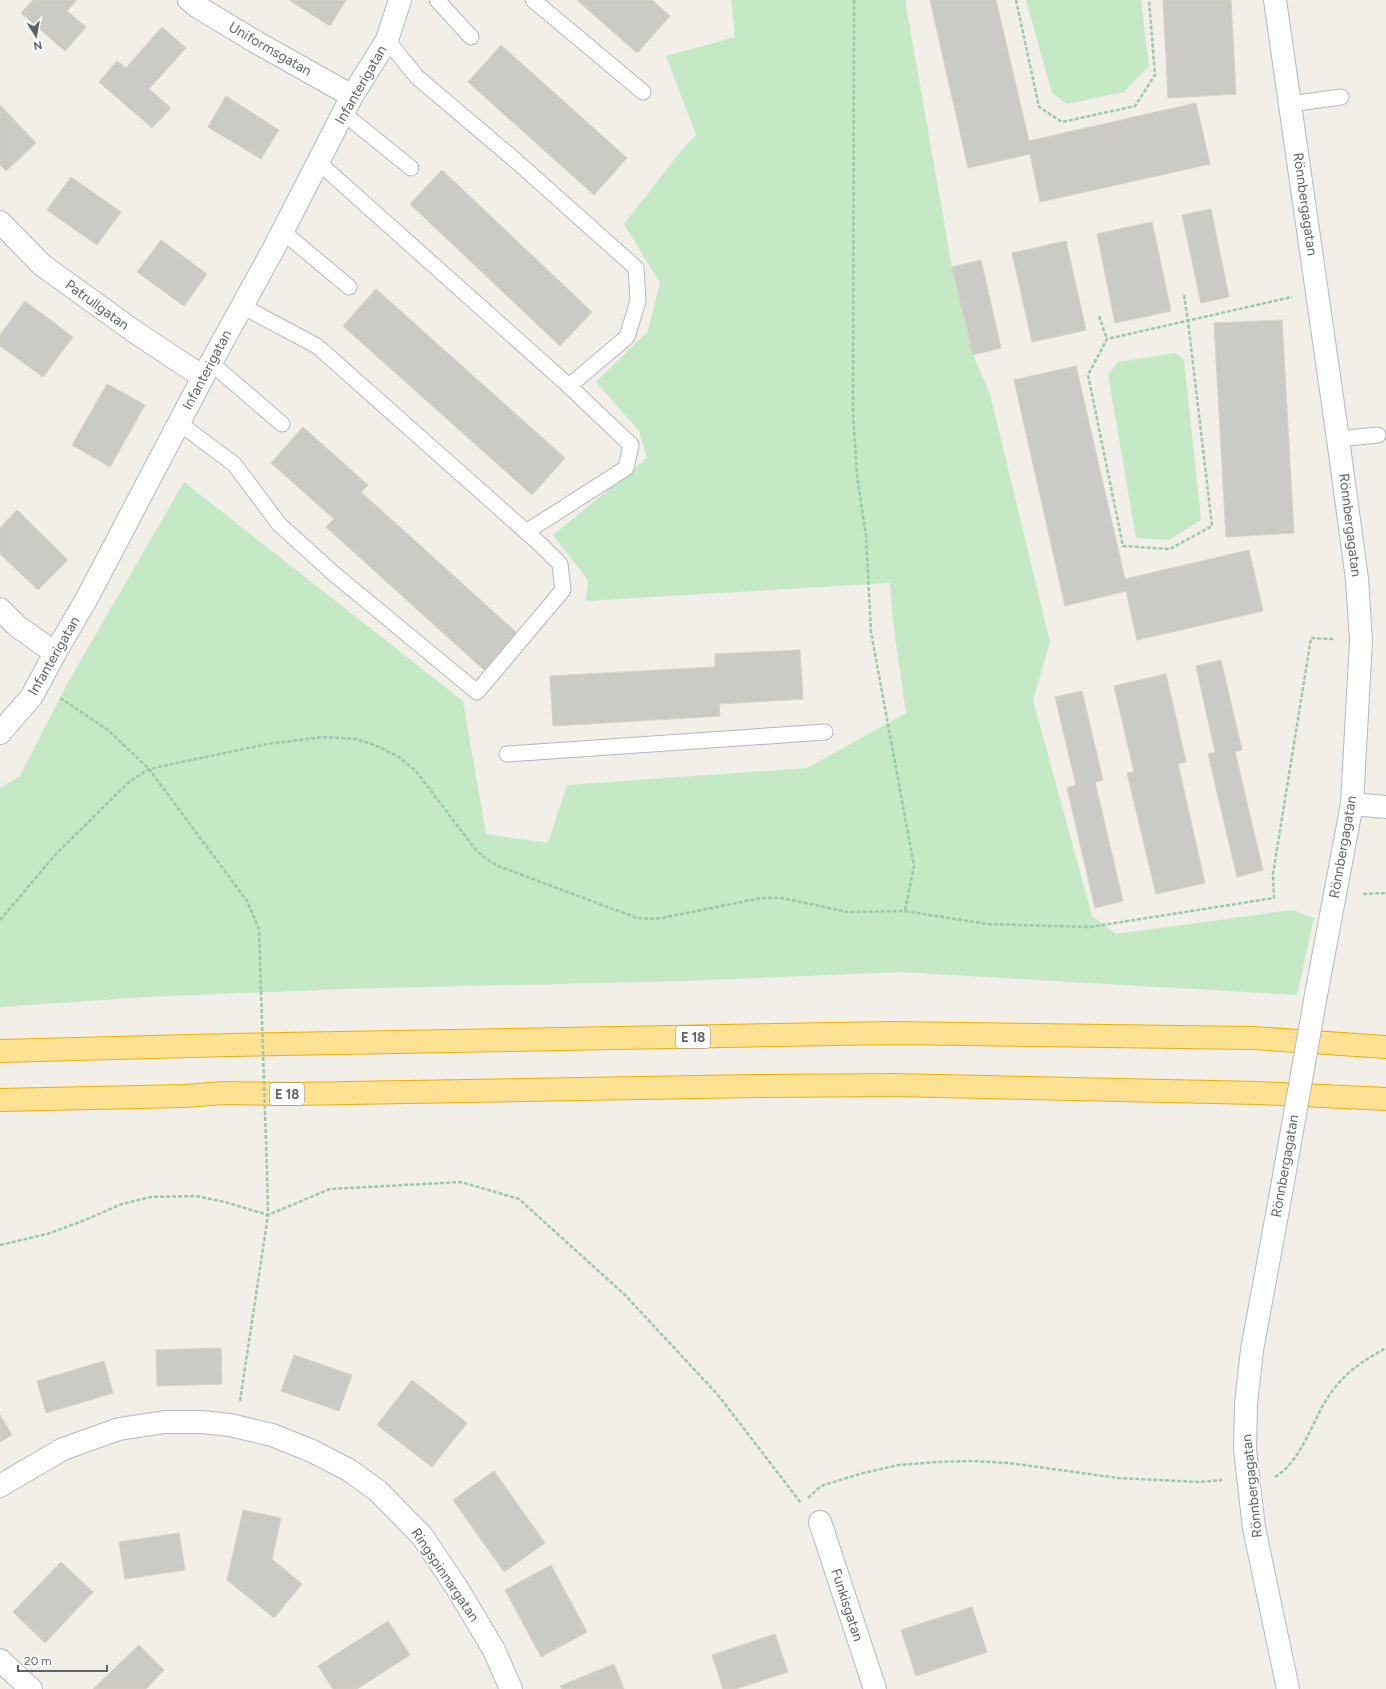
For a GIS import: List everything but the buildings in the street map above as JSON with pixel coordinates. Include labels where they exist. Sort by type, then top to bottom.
[{"type":"highway","name":"E 18","points":[[0,1051],[230,1045],[892,1033],[1252,1038],[1386,1047]]},
{"type":"highway","name":"E 18","points":[[0,1100],[185,1096],[224,1093],[291,1094],[879,1085],[1258,1093],[1386,1099]]},
{"type":"street","name":"Uniformsgatan","points":[[189,0],[256,42],[348,105]]},
{"type":"street","name":"Infanterigatan","points":[[0,733],[32,696],[86,600],[348,105],[387,40],[400,0]]},
{"type":"street","name":"Rönnbergagatan","points":[[1275,0],[1318,291],[1357,579],[1362,640],[1352,804],[1252,1350],[1246,1396],[1245,1450],[1254,1528],[1288,1689]]},
{"type":"street","name":"Patrullgatan","points":[[0,222],[42,265],[134,332],[207,370]]},
{"type":"street","points":[[0,609],[17,626],[55,653]]},
{"type":"street","points":[[1352,804],[1386,807]]},
{"type":"street","name":"Ringspinnargatan","points":[[0,1486],[63,1449],[119,1429],[165,1422],[202,1422],[272,1434],[312,1451],[349,1470],[378,1491],[422,1536],[457,1588],[494,1650],[511,1689]]},
{"type":"street","name":"Funkisgatan","points":[[820,1522],[875,1689]]},
{"type":"street","points":[[0,1660],[31,1689]]},
{"type":"lane","points":[[437,0],[471,37]]},
{"type":"lane","points":[[533,0],[643,92]]},
{"type":"lane","points":[[387,40],[417,77],[515,160],[636,268],[638,301],[627,337],[569,386]]},
{"type":"lane","points":[[1290,104],[1341,97]]},
{"type":"lane","points":[[348,105],[411,168]]},
{"type":"lane","points":[[318,162],[569,386],[631,445],[626,468],[526,532]]},
{"type":"lane","points":[[282,231],[349,287]]},
{"type":"lane","points":[[179,423],[234,464],[279,524],[333,574],[477,692],[563,590],[560,564],[317,346],[242,306]]},
{"type":"lane","points":[[207,370],[282,424]]},
{"type":"lane","points":[[1338,439],[1378,435]]},
{"type":"lane","points":[[507,754],[825,732]]},
{"type":"path","points":[[854,0],[853,414],[857,475],[866,536],[871,632],[914,866],[905,911]]},
{"type":"path","points":[[1016,0],[1039,107],[1062,122],[1135,106],[1155,75],[1149,0]]},
{"type":"path","points":[[1107,340],[1318,291]]},
{"type":"path","points":[[1099,316],[1107,340],[1088,375],[1123,546],[1170,550],[1212,526],[1184,295]]},
{"type":"path","points":[[0,920],[56,854],[129,782],[148,769],[267,744],[323,737],[357,739],[379,747],[409,764],[416,771],[475,849],[485,858],[498,866],[637,918],[662,918],[761,898],[781,898],[848,912],[905,911],[987,924],[1090,927],[1274,898],[1274,874],[1311,638],[1362,640]]},
{"type":"path","points":[[38,684],[108,730],[148,769],[247,901],[259,929],[268,1215],[238,1408],[230,1426]]},
{"type":"path","points":[[1363,894],[1386,893]]},
{"type":"path","points":[[0,1246],[47,1234],[122,1204],[151,1197],[196,1196],[226,1202],[268,1215],[330,1189],[461,1182],[519,1199],[625,1294],[718,1395],[802,1503],[820,1522]]},
{"type":"path","points":[[802,1503],[821,1486],[863,1473],[899,1465],[936,1462],[972,1461],[1009,1463],[1118,1478],[1199,1482],[1272,1478],[1284,1471],[1300,1451],[1333,1390],[1358,1364],[1386,1348]]},
{"type":"green space","points":[[731,0],[905,0],[952,267],[973,355],[990,394],[1050,642],[1033,700],[1092,916],[1116,934],[1292,910],[1314,918],[1297,995],[901,972],[684,981],[344,989],[147,997],[0,1007],[0,788],[20,776],[67,684],[184,482],[463,701],[486,834],[548,843],[567,785],[807,768],[906,713],[893,622],[890,583],[586,601],[588,580],[553,535],[647,458],[639,431],[596,382],[648,331],[660,283],[624,224],[681,151],[696,135],[666,56],[735,37]]},
{"type":"green space","points":[[1026,0],[1141,0],[1149,66],[1124,92],[1067,104],[1052,93]]},
{"type":"green space","points":[[1176,353],[1184,360],[1201,520],[1169,540],[1136,538],[1108,374],[1118,362]]}]
